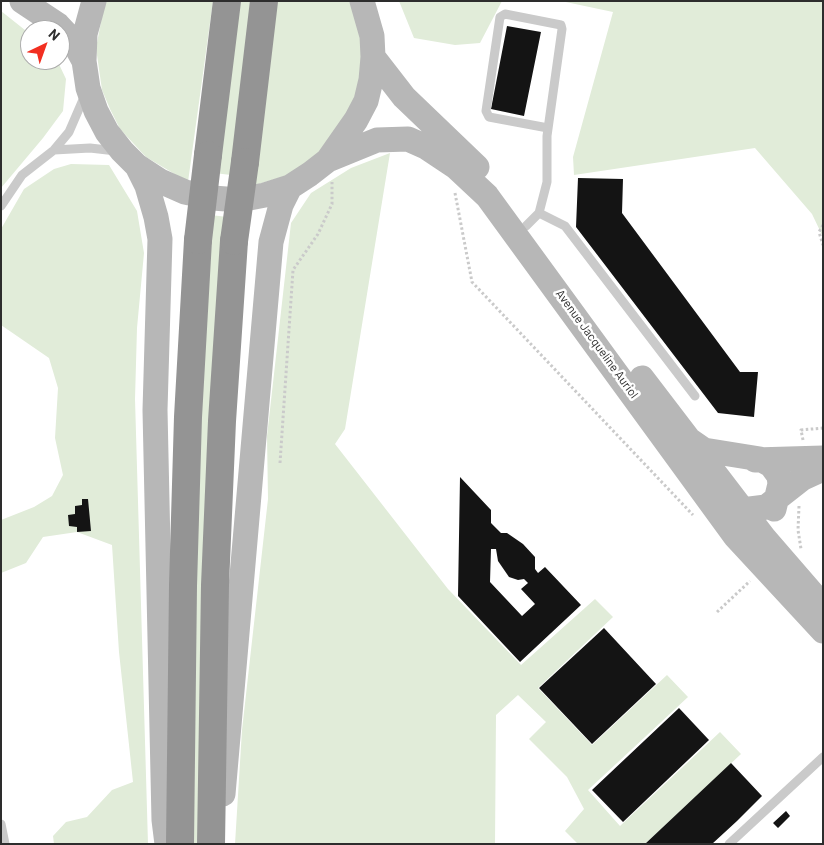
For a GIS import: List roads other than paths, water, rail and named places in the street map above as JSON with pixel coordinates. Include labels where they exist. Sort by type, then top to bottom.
[{"type":"highway","points":[[180,844],[183,586],[188,417],[198,240],[227,1]]},
{"type":"highway","points":[[211,844],[215,585],[222,421],[234,241],[264,1]]},
{"type":"main road","points":[[22,1],[58,25],[73,41],[84,61]]},
{"type":"main road","points":[[94,1],[85,34],[84,61],[88,88],[104,125],[130,158],[147,186],[160,239],[155,410],[164,810],[167,844]]},
{"type":"main road","points":[[130,158],[160,181],[185,192],[213,198],[239,200],[265,195],[290,187],[328,160],[356,120],[366,101],[371,80],[373,56],[372,36],[362,1]]},
{"type":"main road","points":[[372,1],[379,22],[383,53],[388,64],[472,162]]},
{"type":"main road","name":"Avenue Jacqueline Auriol","points":[[373,56],[399,91],[532,219],[731,504],[820,600]]},
{"type":"main road","name":"Avenue Jacqueline Auriol","points":[[328,160],[377,140],[408,139],[426,147],[456,167],[487,196],[735,536],[823,632]]},
{"type":"main road","points":[[219,844],[271,242],[281,205],[290,187]]},
{"type":"main road","points":[[634,396],[646,406],[710,488],[731,504],[760,509],[776,500],[803,478],[823,468]]},
{"type":"main road","points":[[685,436],[704,450],[760,459],[823,458]]},
{"type":"main road","points":[[735,536],[731,504],[735,471],[746,462],[760,459],[771,465],[779,476],[780,490],[776,500],[772,530],[780,557]]},
{"type":"lane","points":[[548,128],[489,117],[486,111],[500,17],[505,14],[561,25],[548,128],[547,182],[532,219],[564,226],[695,396]]},
{"type":"lane","points":[[1,206],[22,175],[54,150],[69,132],[88,88]]},
{"type":"lane","points":[[54,150],[90,148],[130,158]]},
{"type":"lane","points":[[730,844],[823,757]]},
{"type":"lane","points":[[1,824],[5,844]]}]
